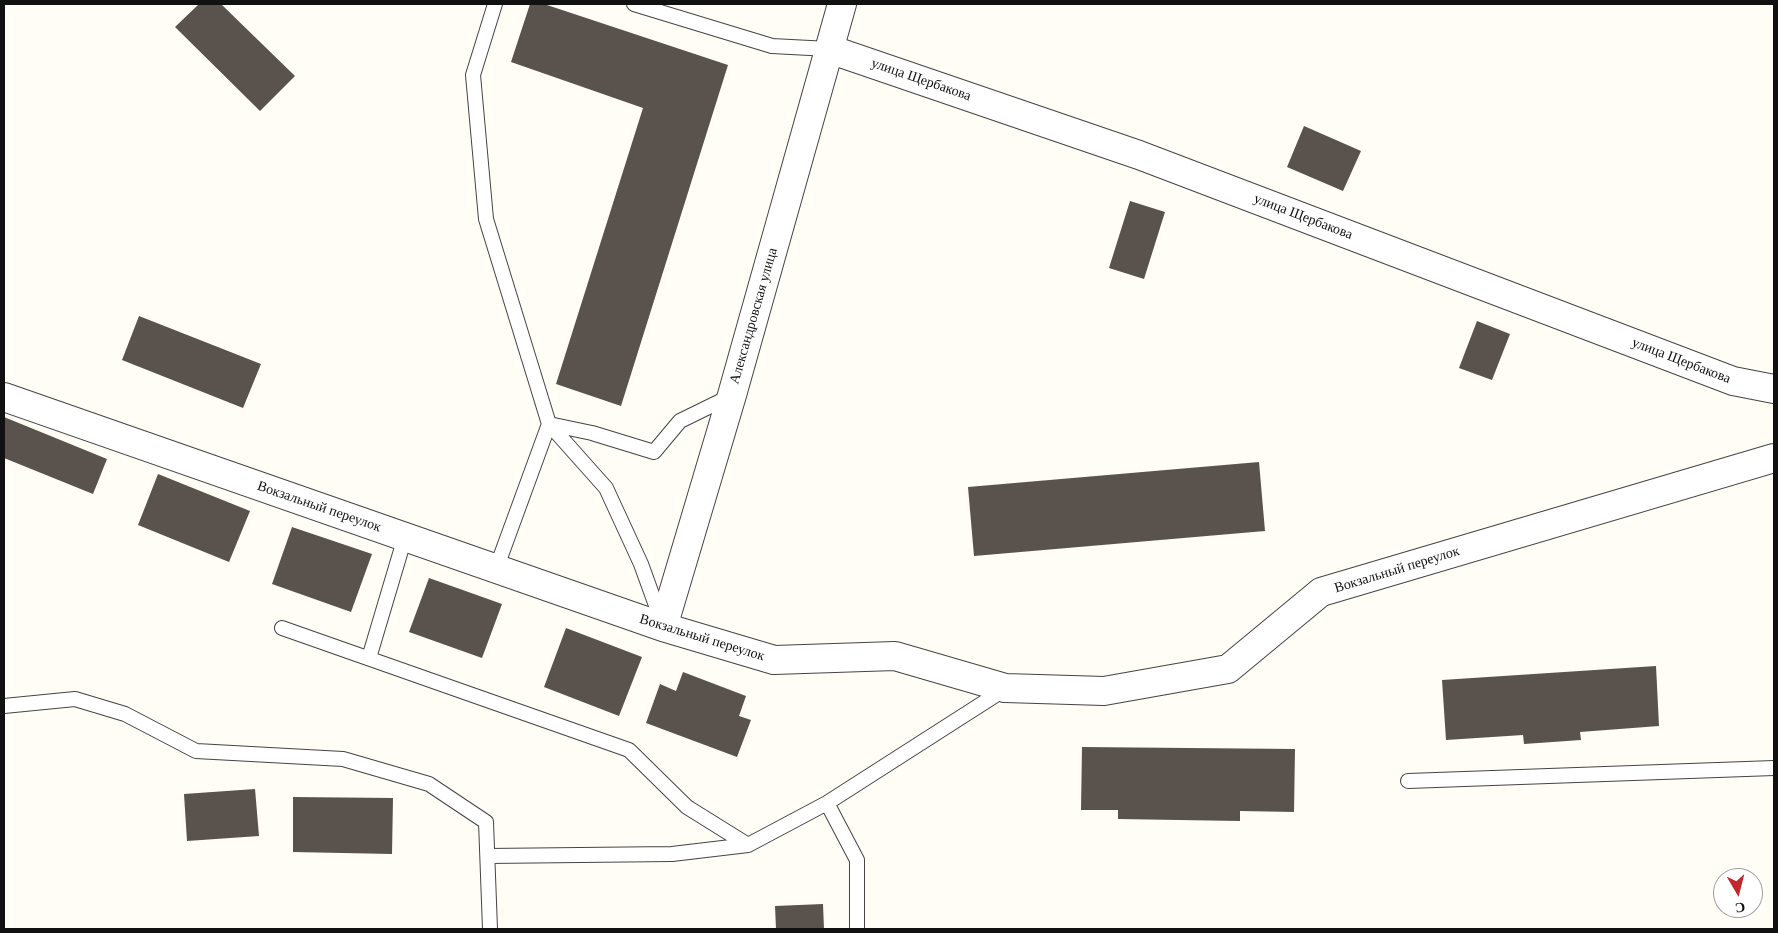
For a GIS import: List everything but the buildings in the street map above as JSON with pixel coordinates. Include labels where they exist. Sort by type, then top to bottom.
[{"type":"street","name":"Александровская улица","points":[[664,627],[732,395],[842,4]]},
{"type":"street","name":"улица Щербакова","points":[[829,49],[1139,155],[1733,381],[1774,389]]},
{"type":"street","name":"Вокзальный переулок","points":[[4,397],[664,627],[774,660],[895,656],[1005,688],[1104,691],[1228,669],[1321,592],[1774,458]]},
{"type":"lane","points":[[495,4],[473,75],[486,219],[549,424],[606,488],[641,564],[664,627]]},
{"type":"lane","points":[[634,4],[772,46],[829,49]]},
{"type":"lane","points":[[549,424],[592,433],[654,452],[680,421],[732,395]]},
{"type":"lane","points":[[496,569],[549,424]]},
{"type":"lane","points":[[369,658],[405,537]]},
{"type":"lane","points":[[282,628],[629,750],[687,807],[748,845]]},
{"type":"lane","points":[[488,856],[672,854],[748,845],[827,803],[1005,688]]},
{"type":"lane","points":[[4,706],[75,700],[125,714],[196,751],[343,760],[429,784],[486,822],[490,929]]},
{"type":"lane","points":[[1408,781],[1774,768]]},
{"type":"lane","points":[[827,803],[857,860],[857,929]]}]
